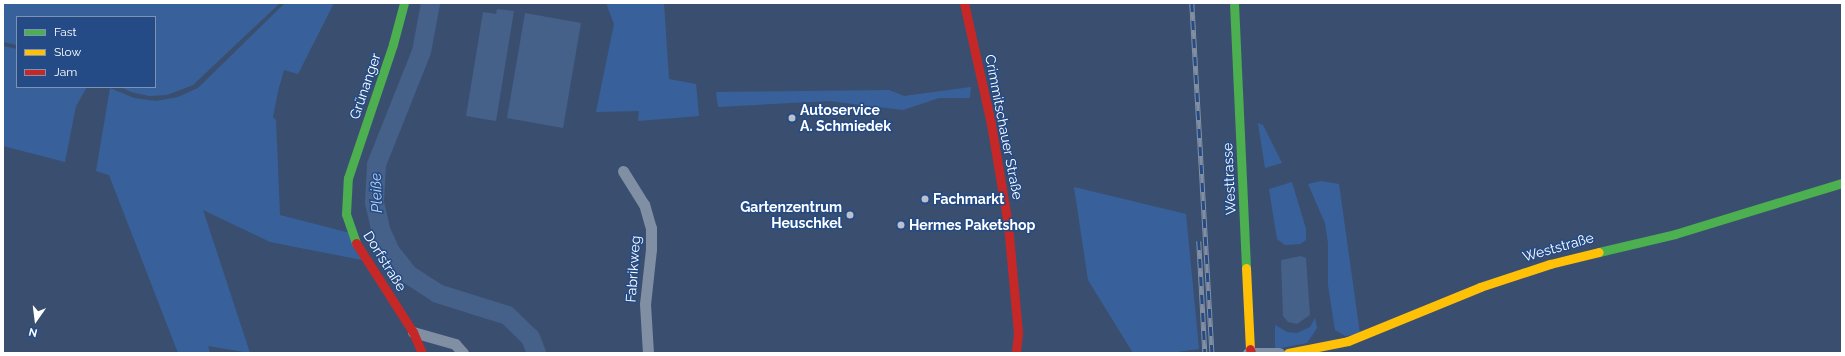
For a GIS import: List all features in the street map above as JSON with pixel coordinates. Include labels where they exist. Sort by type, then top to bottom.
[{"type":"street","name":"Grünanger","points":[[348,178],[394,44],[404,3]]},
{"type":"street","name":"Crimmitschauer Straße","points":[[964,3],[991,124],[1008,225],[1018,332],[1016,353]]},
{"type":"street","name":"Westtrasse","points":[[1234,3],[1250,352]]},
{"type":"street","name":"Fabrikweg","points":[[623,171],[644,204],[651,228],[645,304],[648,353]]},
{"type":"street","name":"Dorfstraße","points":[[348,178],[346,214],[352,236],[413,332],[422,353]]},
{"type":"street","name":"Weststraße","points":[[1288,353],[1348,341],[1480,287],[1550,264],[1675,234],[1842,183]]},
{"type":"street","points":[[413,332],[454,344],[464,353]]},
{"type":"street","points":[[1250,352],[1279,353]]},
{"type":"shaded area","points":[[3,3],[280,3],[193,85],[167,95],[149,96],[131,92],[123,88],[156,88],[156,16],[16,16],[16,45],[3,42]]},
{"type":"shaded area","points":[[285,3],[334,3],[298,74],[284,70],[278,91],[273,117],[276,120],[280,215],[350,233],[367,261],[270,242],[203,210],[250,353],[208,346],[210,353],[178,353],[109,175],[96,171],[110,88],[134,98],[156,101],[178,97],[198,88]]},
{"type":"shaded area","points":[[606,3],[664,3],[669,79],[696,84],[699,116],[638,121],[639,111],[596,112],[614,24]]},
{"type":"shaded area","points":[[497,9],[514,11],[496,121],[466,116],[483,12],[496,14]]},
{"type":"shaded area","points":[[525,13],[581,23],[563,128],[507,118]]},
{"type":"shaded area","points":[[3,46],[16,49],[16,88],[86,88],[76,106],[65,162],[3,146]]},
{"type":"shaded area","points":[[971,87],[970,98],[939,98],[903,110],[829,101],[718,107],[716,92],[889,90],[904,96]]},
{"type":"shaded area","points":[[1258,123],[1263,125],[1282,163],[1265,168]]},
{"type":"shaded area","points":[[1321,181],[1339,184],[1360,334],[1345,336],[1335,330],[1328,285],[1328,243],[1325,223],[1308,184]]},
{"type":"shaded area","points":[[1292,182],[1306,229],[1306,240],[1300,244],[1285,245],[1277,239],[1269,189]]},
{"type":"shaded area","points":[[1074,187],[1186,214],[1199,349],[1169,353],[1133,353],[1088,280]]},
{"type":"shaded area","points":[[1301,256],[1306,258],[1310,315],[1297,324],[1288,322],[1283,316],[1281,260]]},
{"type":"shaded area","points":[[1315,318],[1317,328],[1307,343],[1275,349],[1275,325],[1287,332],[1297,333],[1310,327]]},
{"type":"waterway","name":"Pleiße","points":[[430,3],[421,51],[376,164],[374,202],[380,229],[390,251],[408,274],[437,293],[507,315],[530,337],[536,353]]},
{"type":"railway","points":[[1192,3],[1212,353]]},
{"type":"railway","points":[[1199,241],[1205,353]]},
{"type":"traffic: fast","points":[[356,243],[346,214],[348,178],[393,44],[404,3]]},
{"type":"traffic: fast","points":[[1234,3],[1246,268]]},
{"type":"traffic: fast","points":[[1599,252],[1675,234],[1842,183]]},
{"type":"traffic: slow","points":[[1288,353],[1348,341],[1480,287],[1550,264],[1599,252]]},
{"type":"traffic: slow","points":[[1246,268],[1250,349]]},
{"type":"traffic: jam","points":[[964,3],[991,124],[1008,225],[1018,333],[1016,353]]},
{"type":"traffic: jam","points":[[356,243],[413,332],[422,353]]},
{"type":"traffic: jam","points":[[1250,349],[1251,353]]},
{"type":"place","name":"Autoservice A. Schmiedek","points":[[792,118]]},
{"type":"place","name":"Fachmarkt","points":[[925,199]]},
{"type":"place","name":"Gartenzentrum Heuschkel","points":[[850,215]]},
{"type":"place","name":"Hermes Paketshop","points":[[901,225]]}]
